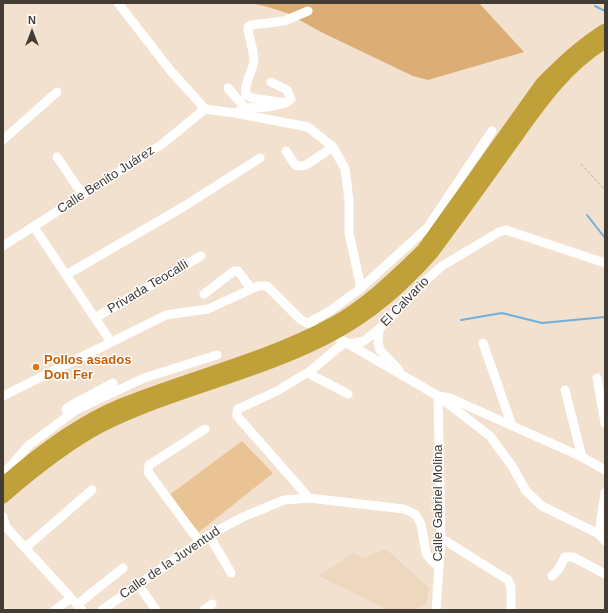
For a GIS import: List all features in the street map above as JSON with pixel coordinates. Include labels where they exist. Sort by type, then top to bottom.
[{"type":"highway","points":[[7,473],[66,436],[119,406],[267,353],[308,336],[333,324],[372,297],[401,272],[422,250],[448,216],[542,83],[562,62],[587,41],[605,30]]},
{"type":"highway","points":[[3,497],[35,470],[71,444],[101,427],[138,409],[311,345],[338,331],[376,306],[411,276],[432,253],[543,98],[569,70],[592,50],[605,42]]},
{"type":"street","points":[[118,3],[170,70],[205,110],[235,113],[308,127],[333,147],[345,169],[349,200],[349,233],[361,288]]},
{"type":"street","points":[[286,103],[252,98],[246,95],[245,90],[253,68],[254,58],[248,27],[251,25],[284,21],[308,11]]},
{"type":"street","points":[[235,113],[245,108],[268,107],[286,103],[291,99],[287,90],[271,82]]},
{"type":"street","points":[[228,88],[245,108]]},
{"type":"street","points":[[3,140],[57,92]]},
{"type":"street","name":"Calle Benito Juárez","points":[[3,246],[161,144],[205,110]]},
{"type":"street","points":[[3,396],[166,315],[208,309],[258,286],[266,286],[301,320],[312,325],[361,288],[428,227],[492,131]]},
{"type":"street","points":[[286,151],[295,165],[301,166],[306,165],[333,147]]},
{"type":"street","points":[[57,157],[83,195]]},
{"type":"street","points":[[66,275],[183,207],[260,158]]},
{"type":"street","name":"Privada Teocalli","points":[[34,227],[111,342]]},
{"type":"street","name":"El Calvario","points":[[408,379],[380,350],[378,343],[379,329],[425,281],[442,266],[499,232],[506,230],[605,263]]},
{"type":"street","points":[[432,253],[442,266]]},
{"type":"street","name":"Privada Teocalli","points":[[96,318],[200,256]]},
{"type":"street","points":[[204,294],[234,271],[238,271],[251,289]]},
{"type":"street","points":[[348,394],[308,373],[345,342],[364,340],[379,329]]},
{"type":"street","points":[[345,342],[438,396],[490,436],[512,466],[526,491],[542,506],[599,534],[605,541]]},
{"type":"street","points":[[483,343],[512,426]]},
{"type":"street","points":[[7,473],[29,445],[76,410],[144,378],[217,355]]},
{"type":"street","points":[[305,374],[277,391],[238,409],[236,412],[237,416],[309,498]]},
{"type":"street","points":[[597,378],[605,424]]},
{"type":"street","points":[[68,415],[66,409],[70,406],[113,383]]},
{"type":"street","points":[[565,390],[582,457]]},
{"type":"street","points":[[438,396],[450,398],[582,457],[605,470]]},
{"type":"street","name":"Calle Gabriel Molina","points":[[436,610],[441,538],[438,396]]},
{"type":"street","points":[[199,541],[148,472],[148,468],[149,464],[205,429]]},
{"type":"street","points":[[25,548],[92,490]]},
{"type":"street","points":[[599,534],[605,493]]},
{"type":"street","name":"Calle de la Juventud","points":[[102,610],[199,541],[243,517],[284,500],[309,498],[404,509],[415,514],[421,524],[426,554],[438,566]]},
{"type":"street","points":[[4,523],[25,548],[80,607],[123,568]]},
{"type":"street","points":[[209,535],[231,573]]},
{"type":"street","points":[[441,538],[508,580],[511,588],[512,610]]},
{"type":"street","points":[[552,576],[558,570],[565,557],[573,556],[605,574]]},
{"type":"street","points":[[138,584],[156,610]]},
{"type":"street","points":[[55,610],[71,598]]},
{"type":"street","points":[[204,610],[212,604]]},
{"type":"path","points":[[581,164],[605,190]]},
{"type":"shaded area","points":[[251,3],[479,3],[524,52],[428,80],[413,76],[321,32],[287,13]]},
{"type":"shaded area","points":[[242,441],[273,473],[199,532],[168,496]]},
{"type":"shaded area","points":[[386,549],[429,588],[426,605],[411,610],[388,610],[319,576],[354,553],[362,558]]},
{"type":"waterway","points":[[595,6],[605,11]]},
{"type":"waterway","points":[[587,215],[605,238]]},
{"type":"waterway","points":[[461,320],[502,313],[542,323],[605,317]]},
{"type":"place","name":"Pollos asados Don Fer","points":[[36,367]]}]
